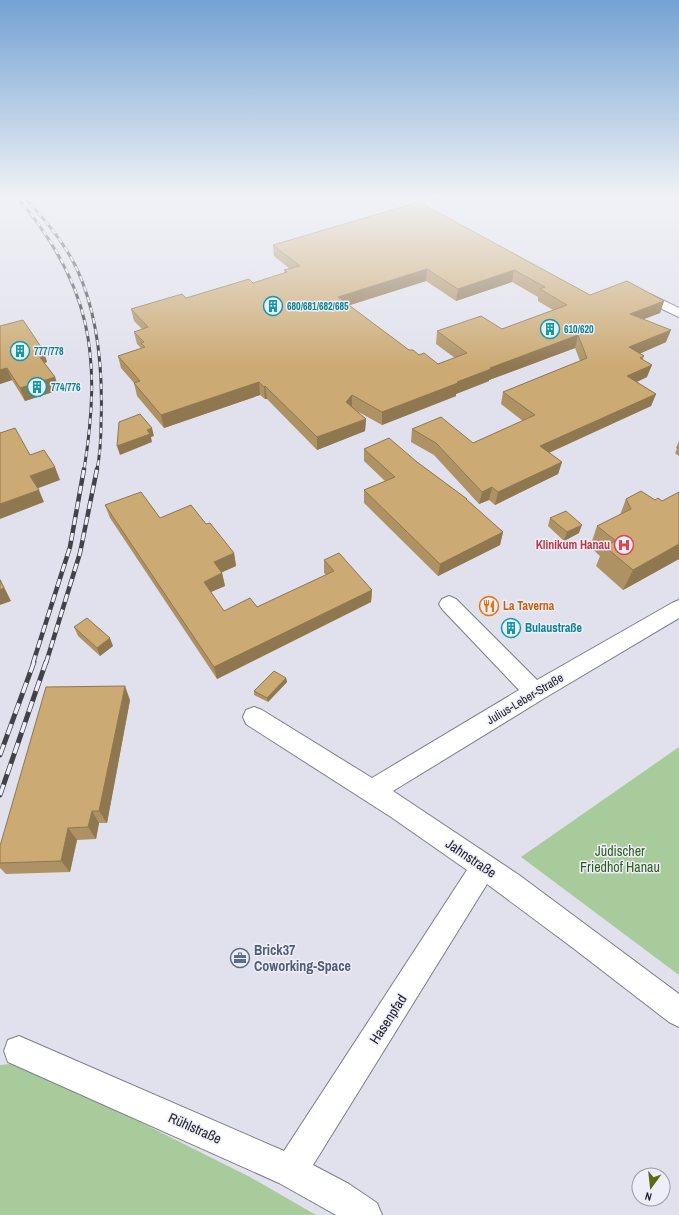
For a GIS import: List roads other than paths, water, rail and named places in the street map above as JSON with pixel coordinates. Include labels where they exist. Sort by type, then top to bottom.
[{"type":"street","points":[[650,298],[679,313]]},
{"type":"street","points":[[449,604],[535,692]]},
{"type":"street","name":"Julius-Leber-Straße","points":[[372,791],[535,692],[679,608]]},
{"type":"street","name":"Jahnstraße","points":[[254,717],[372,791],[484,866],[599,950],[679,1012]]},
{"type":"street","name":"Hasenpfad","points":[[291,1171],[484,866]]},
{"type":"street","name":"Rühlstraße","points":[[19,1051],[291,1171],[337,1196],[365,1215]]},
{"type":"railway","points":[[56,253],[76,292],[85,324],[90,357],[92,392],[84,470]]},
{"type":"railway","points":[[68,253],[84,287],[95,326],[98,345],[101,385],[101,441],[97,470]]},
{"type":"railway","points":[[33,663],[70,547],[84,469]]},
{"type":"railway","points":[[46,663],[80,553],[97,469]]},
{"type":"railway","points":[[0,755],[34,662]]},
{"type":"railway","points":[[0,795],[46,662]]},
{"type":"place","name":"680/681/682/685","points":[[273,306]]},
{"type":"place","name":"610/620","points":[[550,329]]},
{"type":"place","name":"777/778","points":[[20,351]]},
{"type":"place","name":"774/776","points":[[37,387]]},
{"type":"place","name":"Klinikum Hanau","points":[[624,545]]},
{"type":"place","name":"La Taverna","points":[[489,606]]},
{"type":"place","name":"Bulaustraße","points":[[511,628]]},
{"type":"place","name":"Brick37 Coworking-Space","points":[[240,958]]},
{"type":"park label","name":"Jüdischer Friedhof Hanau","points":[[620,860]]}]
